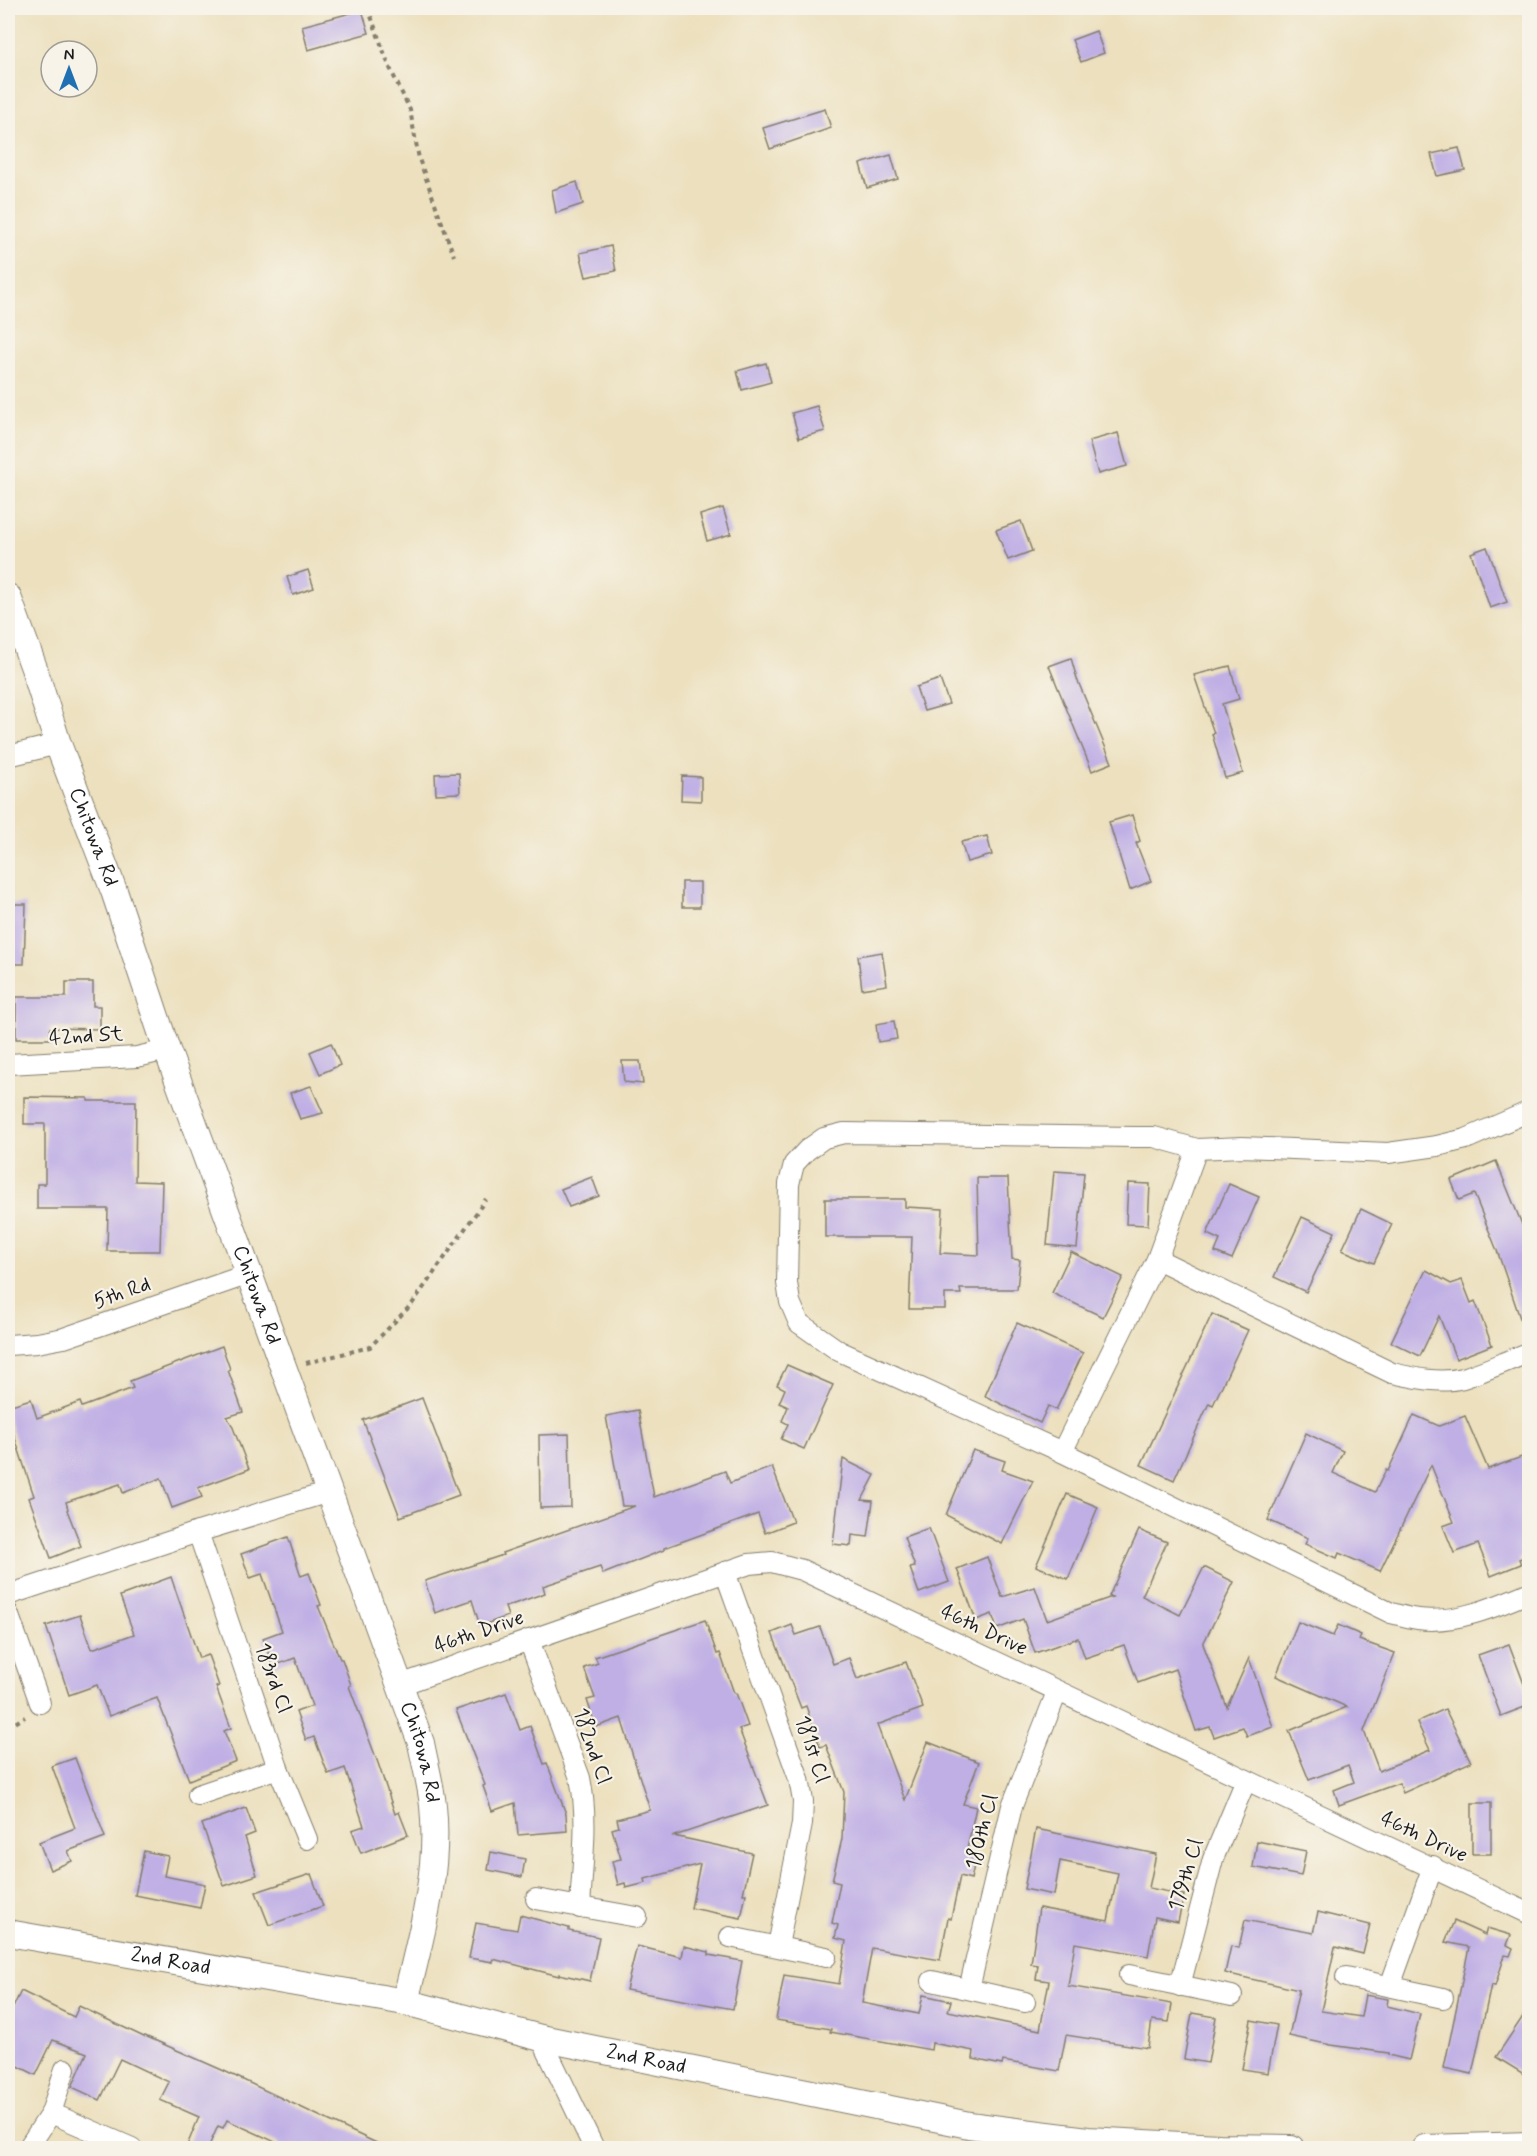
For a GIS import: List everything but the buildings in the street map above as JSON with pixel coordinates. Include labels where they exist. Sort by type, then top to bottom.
[{"type":"street","name":"Chitowa Rd","points":[[8,597],[58,744],[114,891],[167,1050],[421,1743],[433,1807],[433,1869],[426,1917],[405,2002]]},
{"type":"street","points":[[8,756],[58,744]]},
{"type":"street","name":"42nd St","points":[[8,1064],[137,1057],[167,1050]]},
{"type":"street","points":[[1530,1111],[1466,1139],[1410,1151],[1388,1153],[1242,1147],[1197,1149],[1154,1137],[844,1133],[824,1138],[807,1150],[794,1164],[789,1184],[787,1283],[790,1302],[799,1323],[820,1340],[839,1351],[1062,1452],[1391,1613],[1418,1620],[1447,1618],[1486,1610],[1530,1592]]},
{"type":"street","points":[[1062,1452],[1157,1259],[1197,1149]]},
{"type":"street","points":[[1157,1259],[1392,1373],[1415,1379],[1461,1379],[1530,1352]]},
{"type":"street","name":"5th Rd","points":[[8,1345],[64,1338],[249,1274]]},
{"type":"street","points":[[8,1595],[198,1532],[329,1492]]},
{"type":"street","name":"183rd Cl","points":[[198,1532],[278,1768],[307,1839]]},
{"type":"street","name":"46th Drive","points":[[400,1685],[749,1564],[772,1562],[802,1570],[1057,1692],[1433,1866],[1530,1914]]},
{"type":"street","name":"181st Cl","points":[[725,1572],[799,1779],[804,1802],[802,1824],[778,1946]]},
{"type":"street","points":[[8,1613],[40,1703]]},
{"type":"street","name":"182nd Cl","points":[[529,1640],[580,1778],[584,1795],[580,1908]]},
{"type":"street","name":"180th Cl","points":[[969,1989],[1012,1806],[1057,1692]]},
{"type":"street","points":[[198,1795],[278,1768]]},
{"type":"street","name":"179th Cl","points":[[1180,1986],[1213,1859],[1246,1780]]},
{"type":"street","points":[[1390,1986],[1433,1866]]},
{"type":"street","points":[[536,1899],[637,1917]]},
{"type":"street","name":"2nd Road","points":[[8,1933],[405,2002],[541,2038],[969,2125],[1088,2140],[1219,2147],[1291,2148]]},
{"type":"street","points":[[730,1937],[826,1957]]},
{"type":"street","points":[[1130,1975],[1232,1996]]},
{"type":"street","points":[[1346,1977],[1443,1998]]},
{"type":"street","points":[[932,1980],[1025,2002]]},
{"type":"street","points":[[541,2038],[594,2148]]},
{"type":"street","points":[[28,2148],[51,2113],[65,2069]]},
{"type":"street","points":[[51,2113],[132,2148]]},
{"type":"street","points":[[1425,2148],[1530,2145]]},
{"type":"path","points":[[368,8],[389,66],[410,110],[419,159],[454,256]]},
{"type":"path","points":[[284,1368],[370,1347],[412,1304],[486,1199]]}]
